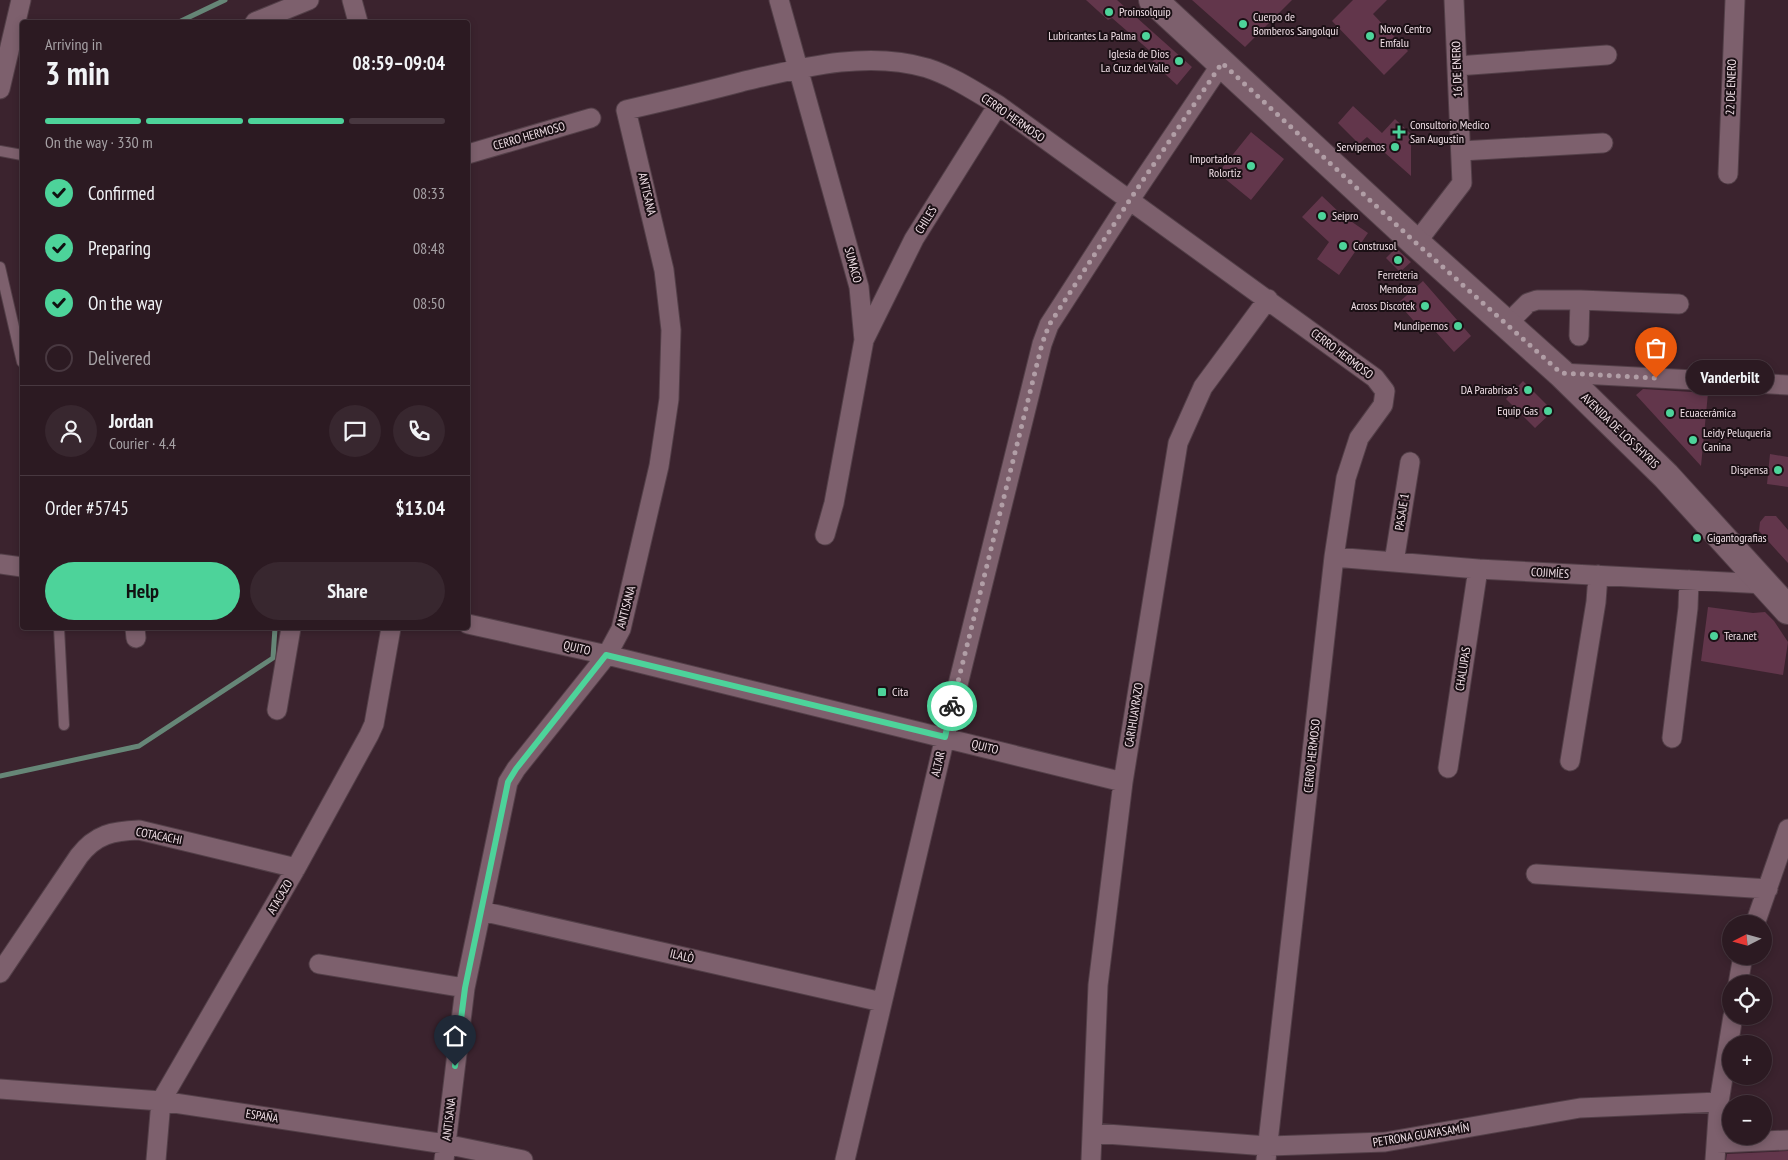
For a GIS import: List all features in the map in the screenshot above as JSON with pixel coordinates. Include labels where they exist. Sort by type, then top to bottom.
[{"type":"main road","name":"AVENIDA DE LOS SHYRIS","points":[[1153,0],[1416,243],[1561,373],[1666,476],[1788,610]]},
{"type":"street","points":[[0,89],[4,54],[18,29],[21,0]]},
{"type":"street","points":[[261,20],[309,0]]},
{"type":"street","points":[[352,0],[357,20]]},
{"type":"street","name":"SUMACO","points":[[779,0],[859,287],[864,340],[834,503],[825,535]]},
{"type":"street","name":"16 DE ENERO","points":[[1416,243],[1462,183],[1454,0]]},
{"type":"street","name":"22 DE ENERO","points":[[1728,174],[1735,0]]},
{"type":"street","points":[[1457,66],[1607,55]]},
{"type":"street","name":"CERRO HERMOSO","points":[[626,110],[799,68],[868,59],[902,62],[929,69],[963,84],[998,105],[1376,378],[1385,391],[1382,405],[1359,438],[1346,478],[1334,557],[1267,1153]]},
{"type":"street","name":"ALTAR","points":[[845,1160],[945,737],[1042,344],[1049,325],[1129,201],[1222,63]]},
{"type":"street","name":"CHILES","points":[[864,340],[914,239],[998,105]]},
{"type":"street","name":"ANTISANA","points":[[445,1152],[465,988],[508,782],[516,769],[606,655],[621,629],[659,466],[669,399],[671,330],[664,270],[626,110]]},
{"type":"street","name":"CERRO HERMOSO","points":[[470,153],[591,118]]},
{"type":"street","points":[[1460,151],[1603,143]]},
{"type":"street","name":"CARIHUAYRAZO","points":[[1091,1160],[1098,985],[1123,782],[1178,443],[1203,387],[1268,299]]},
{"type":"street","points":[[1507,324],[1528,303],[1537,300],[1680,304]]},
{"type":"street","points":[[1579,336],[1580,300]]},
{"type":"street","points":[[1561,373],[1788,385]]},
{"type":"street","name":"PASAJE 1","points":[[1394,562],[1410,462]]},
{"type":"street","name":"COJIMÍES","points":[[1334,557],[1478,569],[1766,584]]},
{"type":"street","points":[[0,564],[20,567]]},
{"type":"street","name":"CHALUPAS","points":[[1448,768],[1478,569]]},
{"type":"street","points":[[1570,760],[1596,602],[1598,575]]},
{"type":"street","points":[[1672,738],[1688,608],[1689,580]]},
{"type":"street","name":"QUITO","points":[[470,624],[606,655],[1123,782]]},
{"type":"street","points":[[277,710],[291,630]]},
{"type":"street","name":"ATACAZO","points":[[156,1160],[161,1101],[296,868],[371,729],[391,630]]},
{"type":"street","points":[[1758,915],[1788,829]]},
{"type":"street","name":"COTACACHI","points":[[0,973],[79,856],[89,843],[103,836],[119,831],[140,830],[296,868]]},
{"type":"street","points":[[1536,874],[1768,889]]},
{"type":"street","name":"ILALÒ","points":[[481,911],[882,1002]]},
{"type":"street","points":[[319,964],[465,988]]},
{"type":"street","points":[[1731,1025],[1719,1102],[1716,1152],[1788,1140]]},
{"type":"street","name":"ESPAÑA","points":[[0,1089],[161,1101],[445,1152],[522,1160]]},
{"type":"street","name":"PETRONA GUAYASAMÍN","points":[[1093,1133],[1267,1153],[1385,1142],[1580,1108],[1719,1102]]},
{"type":"lane","points":[[0,150],[20,155]]},
{"type":"lane","points":[[0,267],[20,353]]},
{"type":"lane","points":[[59,630],[64,725]]},
{"type":"building","points":[[1086,0],[1117,0],[1192,67],[1177,85],[1152,62],[1157,57],[1112,18],[1108,20]]},
{"type":"building","name":"Cuerpo de Bomberos Sangolquí","points":[[1192,0],[1292,0],[1245,47]]},
{"type":"building","name":"Novo Centro Emfalu","points":[[1353,0],[1387,0],[1373,14],[1408,51],[1384,75],[1332,21]]},
{"type":"building","points":[[1353,106],[1382,133],[1395,119],[1411,134],[1411,176],[1367,137],[1359,144],[1338,123]]},
{"type":"building","name":"Importadora Rolortiz","points":[[1251,132],[1284,159],[1251,200],[1218,173]]},
{"type":"building","points":[[1322,196],[1342,215],[1368,233],[1339,275],[1317,259],[1329,242],[1302,217]]},
{"type":"building","name":"Ferreteria Mendoza","points":[[1396,248],[1411,262],[1400,272],[1386,258]]},
{"type":"building","points":[[1423,281],[1471,336],[1454,352],[1427,322],[1420,328],[1398,303]]},
{"type":"building","points":[[1523,381],[1553,411],[1535,428],[1506,399]]},
{"type":"building","points":[[1643,389],[1708,393],[1701,466],[1636,395]]},
{"type":"building","name":"Dispensa","points":[[1770,454],[1788,457],[1788,487],[1767,484]]},
{"type":"building","points":[[1765,516],[1776,516],[1788,530],[1788,563],[1759,531],[1760,522]]},
{"type":"building","points":[[1708,607],[1753,613],[1765,612],[1774,621],[1788,642],[1783,675],[1701,661]]},
{"type":"building","points":[[1788,1151],[1788,1160],[1726,1160],[1727,1154]]},
{"type":"waterway","points":[[183,20],[225,0]]},
{"type":"waterway","points":[[0,776],[139,746],[273,658],[275,630]]},
{"type":"way so far","points":[[952,706],[1042,344],[1049,325],[1129,201],[1222,63],[1416,243],[1561,373],[1656,378]]},
{"type":"place","name":"Proinsolquip","points":[[1109,12]]},
{"type":"place","name":"Cuerpo de Bomberos Sangolquí","points":[[1243,24]]},
{"type":"place","name":"Lubricantes La Palma","points":[[1146,36]]},
{"type":"place","name":"Novo Centro Emfalu","points":[[1370,36]]},
{"type":"place","name":"Iglesia de Dios La Cruz del Valle","points":[[1179,61]]},
{"type":"place","name":"Consultorio Medico San Augustin","points":[[1399,132]]},
{"type":"place","name":"Servipernos","points":[[1395,147]]},
{"type":"place","name":"Importadora Rolortiz","points":[[1251,166]]},
{"type":"place","name":"Seipro","points":[[1322,216]]},
{"type":"place","name":"Construsol","points":[[1343,246]]},
{"type":"place","name":"Ferreteria Mendoza","points":[[1398,260]]},
{"type":"place","name":"Across Discotek","points":[[1425,306]]},
{"type":"place","name":"Mundipernos","points":[[1458,326]]},
{"type":"place","name":"Vanderbilt","points":[[1656,378]]},
{"type":"place","name":"DA Parabrisa's","points":[[1528,390]]},
{"type":"place","name":"Equip Gas","points":[[1548,411]]},
{"type":"place","name":"Ecuacerámica","points":[[1670,413]]},
{"type":"place","name":"Leidy Peluqueria Canina","points":[[1693,440]]},
{"type":"place","name":"Dispensa","points":[[1778,470]]},
{"type":"place","name":"Gigantografias","points":[[1697,538]]},
{"type":"place","name":"Tera.net","points":[[1714,636]]},
{"type":"place","name":"Cita","points":[[882,692]]},
{"type":"route","points":[[455,1066],[465,988],[508,782],[516,769],[606,655],[945,737],[952,706]]}]
